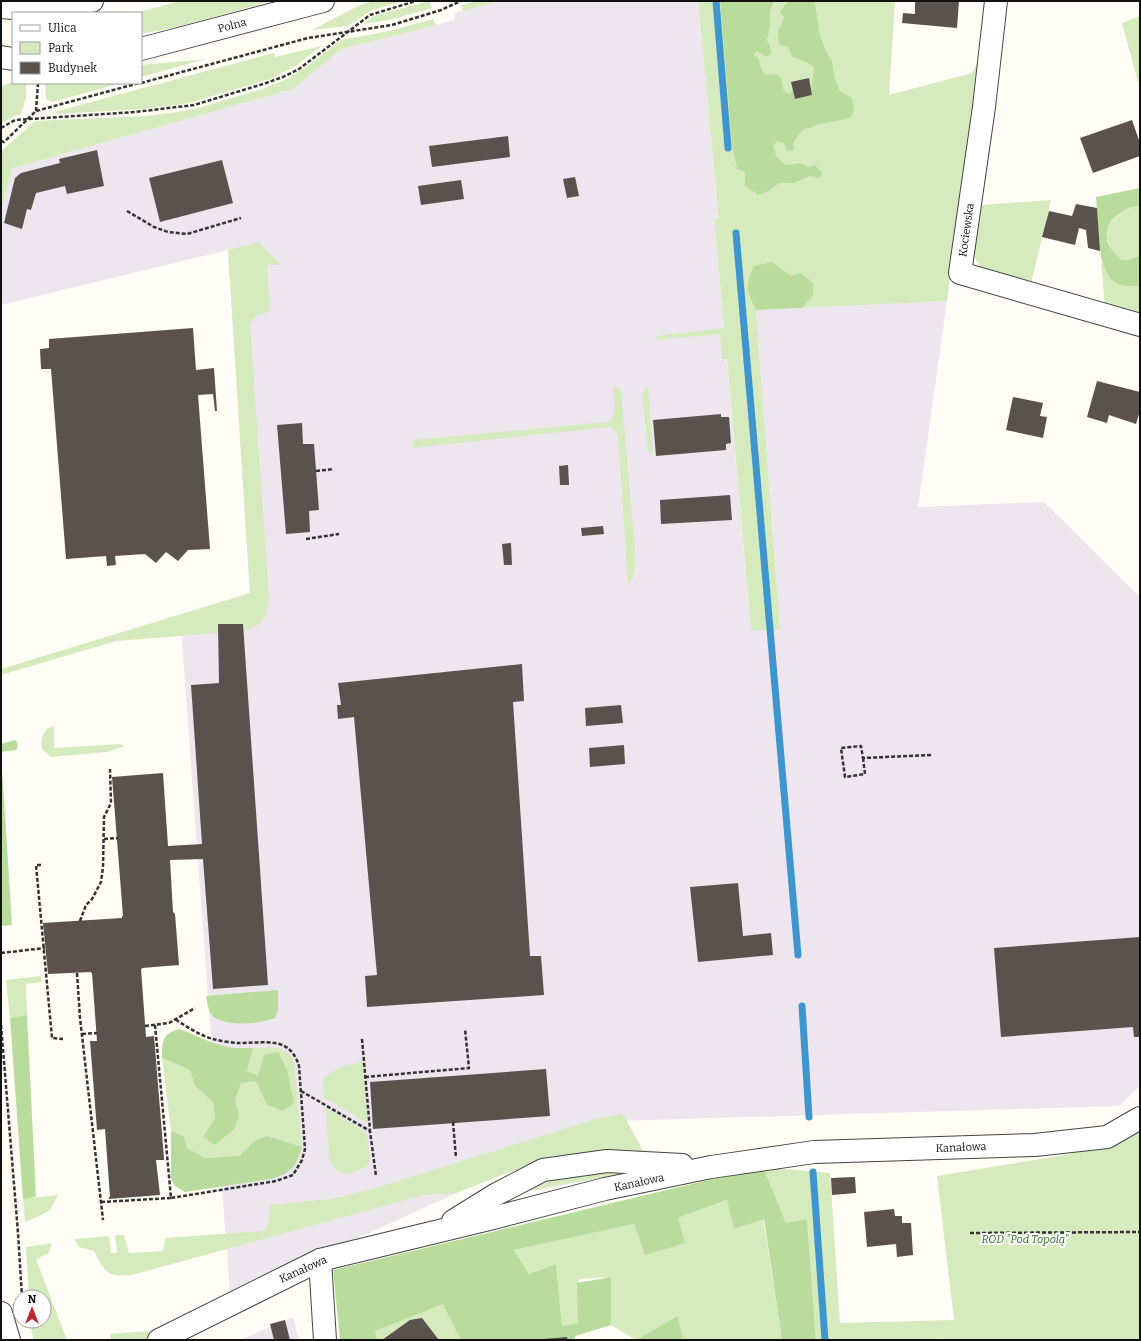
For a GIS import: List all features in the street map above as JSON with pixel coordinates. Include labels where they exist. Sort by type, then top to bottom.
[{"type":"street","points":[[1,7],[41,9],[68,6],[92,1]]},
{"type":"street","name":"Polna","points":[[142,49],[324,1]]},
{"type":"street","name":"Kociewska","points":[[996,1],[984,107],[960,274],[1140,325]]},
{"type":"street","points":[[1,58],[12,59]]},
{"type":"street","name":"Kanałowa","points":[[158,1340],[320,1260],[605,1189],[710,1167],[814,1152],[1035,1145],[1107,1137],[1140,1118]]},
{"type":"street","points":[[436,1231],[543,1170],[607,1161],[710,1167]]},
{"type":"street","points":[[320,1260],[325,1340]]},
{"type":"street","points":[[1,1313],[9,1340]]},
{"type":"path","points":[[1,128],[15,120],[127,113],[194,105],[263,84],[283,77],[299,69],[365,18],[376,12],[416,1]]},
{"type":"path","points":[[142,82],[308,38],[392,25],[441,10],[461,1]]},
{"type":"path","points":[[36,111],[38,84]]},
{"type":"path","points":[[1,145],[2,141],[36,111],[136,84]]},
{"type":"path","points":[[127,211],[154,227],[168,232],[187,234],[240,218]]},
{"type":"path","points":[[316,471],[334,469]]},
{"type":"path","points":[[306,539],[339,534]]},
{"type":"path","points":[[861,746],[863,758],[865,774],[845,777],[842,748],[861,746]]},
{"type":"path","points":[[863,758],[932,755]]},
{"type":"path","points":[[80,920],[86,905],[92,899],[101,882],[103,867],[104,817],[112,803],[110,768]]},
{"type":"path","points":[[104,840],[118,838]]},
{"type":"path","points":[[41,865],[36,865],[52,1038],[63,1039]]},
{"type":"path","points":[[1,953],[44,948]]},
{"type":"path","points":[[77,972],[82,1034],[103,1220]]},
{"type":"path","points":[[146,1026],[169,1023],[195,1008]]},
{"type":"path","points":[[101,1202],[171,1198],[276,1181],[293,1175],[302,1160],[305,1150],[299,1066],[292,1051],[282,1045],[271,1042],[239,1044],[213,1039],[190,1030],[175,1019]]},
{"type":"path","points":[[1,1025],[22,1289]]},
{"type":"path","points":[[155,1025],[171,1198]]},
{"type":"path","points":[[365,1077],[469,1068],[465,1029]]},
{"type":"path","points":[[82,1034],[97,1033]]},
{"type":"path","points":[[362,1039],[370,1131],[376,1176]]},
{"type":"path","points":[[301,1091],[370,1131]]},
{"type":"path","points":[[453,1122],[456,1158]]},
{"type":"path","points":[[970,1233],[1140,1232]]},
{"type":"shaded area","points":[[500,1],[698,1],[719,219],[714,218],[751,630],[780,630],[756,310],[947,301],[918,507],[1044,502],[1140,597],[1140,1086],[1119,1106],[615,1121],[230,1296],[180,615],[250,593],[228,250],[1,305],[1,209],[13,168],[293,89],[342,49],[455,20],[454,13]]},
{"type":"shaded area","points":[[293,1317],[299,1340],[240,1340]]},
{"type":"green space","points":[[180,1],[271,1],[177,27],[142,34],[142,12],[139,12]]},
{"type":"green space","points":[[373,1],[404,1],[372,10],[348,26],[312,30],[360,5]]},
{"type":"green space","points":[[430,1],[432,8],[389,20],[363,24],[372,17],[380,14]]},
{"type":"green space","points":[[477,1],[500,1],[463,11],[461,5]]},
{"type":"green space","points":[[698,1],[720,1],[732,147],[737,169],[745,171],[769,191],[780,183],[794,183],[811,176],[809,167],[800,163],[785,165],[777,157],[773,146],[776,141],[793,143],[803,130],[821,124],[840,91],[835,79],[832,61],[826,51],[820,35],[815,1],[895,1],[889,95],[972,73],[978,61],[947,301],[802,308],[813,296],[748,295],[756,310],[780,630],[751,630],[727,359],[722,359],[720,334],[657,340],[656,336],[724,328],[714,218],[719,219]]},
{"type":"green space","points":[[720,1],[775,1],[771,10],[770,29],[767,40],[770,45],[771,54],[766,57],[757,51],[754,55],[759,59],[765,75],[776,74],[781,78],[784,91],[789,94],[793,90],[795,99],[812,95],[811,89],[814,67],[792,57],[788,47],[779,44],[778,31],[784,17],[780,13],[785,4],[790,1],[815,1],[820,35],[826,51],[832,61],[835,79],[840,91],[852,98],[854,111],[850,118],[821,124],[803,130],[793,143],[794,150],[787,151],[784,143],[777,141],[773,146],[777,157],[785,165],[800,163],[809,167],[815,165],[822,173],[820,178],[811,176],[794,183],[780,183],[769,191],[758,195],[745,186],[745,172],[737,169],[732,147]]},
{"type":"green space","points":[[775,1],[790,1],[785,4],[784,17],[778,31],[788,47],[792,57],[814,67],[811,89],[793,90],[789,94],[784,91],[781,78],[765,75],[759,59],[754,55],[757,51],[770,45],[767,40],[770,29],[771,10]]},
{"type":"green space","points":[[1140,16],[1140,82],[1138,82],[1122,23]]},
{"type":"green space","points":[[433,19],[436,25],[342,49],[293,89],[13,168],[1,209],[1,151],[35,121],[145,116],[198,108],[265,88],[287,79],[306,67],[341,40],[389,31]]},
{"type":"green space","points":[[322,46],[297,65],[270,79],[189,103],[143,109],[57,114],[54,112],[274,53],[275,57]]},
{"type":"green space","points":[[206,59],[142,77],[142,65]]},
{"type":"green space","points":[[12,82],[12,84],[26,84],[26,97],[21,115],[16,115],[1,124],[1,86]]},
{"type":"green space","points":[[45,84],[117,84],[52,102],[46,99]]},
{"type":"green space","points":[[1140,188],[1140,207],[1132,207],[1120,213],[1110,222],[1107,231],[1108,244],[1122,260],[1132,259],[1140,255],[1140,286],[1128,286],[1119,284],[1112,280],[1104,267],[1101,258],[1096,197]]},
{"type":"green space","points":[[1051,200],[1031,284],[983,270],[973,255],[980,205]]},
{"type":"green space","points":[[1136,206],[1140,207],[1140,255],[1132,259],[1122,260],[1112,251],[1107,238],[1109,223],[1125,210]]},
{"type":"green space","points":[[259,242],[281,265],[267,265],[270,311],[256,316],[250,324],[269,599],[265,616],[256,626],[244,631],[243,624],[218,624],[218,633],[116,641],[1,675],[1,669],[250,593],[228,250]]},
{"type":"green space","points":[[1101,261],[1107,275],[1129,287],[1140,286],[1140,314],[1105,308]]},
{"type":"green space","points":[[772,262],[791,276],[801,273],[813,283],[813,296],[802,308],[756,310],[750,298],[748,288],[749,279],[754,266]]},
{"type":"green space","points":[[613,387],[621,390],[636,561],[634,575],[628,586],[618,436],[615,431],[609,427],[413,448],[412,440],[608,422],[615,410]]},
{"type":"green space","points":[[648,388],[653,457],[648,451],[642,392]]},
{"type":"green space","points":[[54,726],[54,748],[120,744],[125,746],[107,752],[51,757],[42,749],[41,741],[47,729]]},
{"type":"green space","points":[[15,740],[17,742],[18,746],[16,750],[1,752],[1,744]]},
{"type":"green space","points":[[1,752],[12,925],[1,926]]},
{"type":"green space","points":[[41,976],[42,982],[26,984],[27,1015],[10,1018],[6,980]]},
{"type":"green space","points":[[278,990],[278,1010],[275,1018],[260,1022],[242,1024],[232,1023],[216,1018],[210,1012],[206,996]]},
{"type":"green space","points":[[27,1015],[36,1197],[23,1199],[10,1018]]},
{"type":"green space","points":[[180,1029],[213,1043],[232,1048],[253,1048],[247,1071],[258,1076],[264,1055],[278,1052],[287,1070],[294,1103],[283,1111],[267,1105],[256,1081],[241,1083],[235,1101],[239,1115],[235,1128],[215,1145],[203,1137],[215,1118],[213,1102],[195,1086],[190,1070],[162,1058],[164,1039],[170,1033]]},
{"type":"green space","points":[[277,1047],[288,1053],[294,1060],[302,1147],[267,1136],[254,1141],[239,1156],[205,1158],[187,1148],[184,1136],[171,1131],[162,1058],[190,1070],[195,1086],[213,1102],[215,1118],[203,1137],[239,1115],[235,1102],[241,1083],[256,1081],[267,1105],[283,1111],[258,1076],[247,1071],[253,1048]]},
{"type":"green space","points":[[363,1062],[368,1123],[324,1098],[323,1079],[337,1069]]},
{"type":"green space","points":[[326,1108],[367,1133],[370,1160],[367,1166],[349,1174],[342,1173],[334,1168],[329,1159]]},
{"type":"green space","points":[[623,1114],[644,1152],[573,1156],[510,1172],[456,1193],[424,1195],[132,1275],[117,1275],[108,1272],[104,1269],[94,1251],[79,1247],[74,1239],[109,1236],[111,1253],[117,1253],[115,1235],[124,1235],[129,1253],[163,1251],[165,1238],[264,1231],[269,1221],[270,1205],[331,1199],[376,1188],[596,1119]]},
{"type":"green space","name":"ROD \"Pod Topolą\"","points":[[1140,1125],[1140,1340],[937,1340],[942,1337],[934,1340],[816,1340],[807,1219],[786,1223],[763,1167],[830,1173],[840,1323],[954,1320],[937,1176],[1071,1154],[1093,1147]]},
{"type":"green space","points":[[171,1131],[184,1136],[187,1148],[205,1158],[239,1156],[254,1141],[267,1136],[302,1147],[294,1166],[285,1174],[271,1179],[185,1192],[175,1186],[171,1179]]},
{"type":"green space","points":[[763,1167],[786,1223],[807,1219],[816,1340],[782,1340],[764,1219],[734,1229],[727,1200],[678,1218],[685,1243],[645,1255],[634,1224],[514,1250],[529,1274],[556,1264],[562,1326],[578,1323],[577,1283],[611,1277],[611,1325],[575,1336],[575,1340],[461,1340],[443,1304],[375,1331],[377,1340],[340,1340],[333,1270]]},
{"type":"green space","points":[[574,1169],[641,1170],[530,1191]]},
{"type":"green space","points":[[58,1195],[50,1210],[25,1222],[23,1199]]},
{"type":"green space","points":[[728,1200],[763,1218],[782,1340],[683,1340],[678,1317],[636,1340],[611,1325],[611,1277],[579,1279],[578,1323],[562,1326],[556,1264],[529,1274],[514,1250],[634,1224],[645,1254],[678,1218]]},
{"type":"green space","points":[[52,1243],[49,1253],[36,1259],[47,1289],[29,1289],[26,1247]]},
{"type":"green space","points":[[52,1301],[67,1340],[33,1340],[32,1329],[52,1329]]},
{"type":"green space","points":[[443,1303],[461,1340],[377,1340],[374,1331]]},
{"type":"green space","points":[[678,1316],[683,1340],[636,1340]]},
{"type":"green space","points":[[148,1331],[152,1339],[151,1340],[111,1340],[110,1334]]},
{"type":"building","points":[[915,1],[959,1],[957,28],[902,23],[903,13],[915,14]]},
{"type":"building","points":[[809,78],[812,95],[795,99],[791,82]]},
{"type":"building","points":[[1132,120],[1140,143],[1140,156],[1093,173],[1080,138]]},
{"type":"building","points":[[508,136],[510,157],[432,167],[429,146]]},
{"type":"building","points":[[97,150],[104,186],[67,194],[65,186],[36,193],[31,210],[27,209],[22,229],[4,223],[15,178],[21,173],[60,163],[59,159]]},
{"type":"building","points":[[222,160],[233,203],[160,222],[149,178]]},
{"type":"building","points":[[575,177],[579,196],[567,198],[563,179]]},
{"type":"building","points":[[461,180],[464,199],[421,205],[418,186]]},
{"type":"building","points":[[1076,204],[1097,208],[1100,251],[1088,248],[1086,230],[1079,228],[1075,245],[1042,237],[1049,211],[1072,216]]},
{"type":"building","points":[[193,328],[196,370],[214,368],[217,411],[215,411],[213,394],[198,395],[210,549],[188,550],[178,561],[166,552],[156,563],[145,554],[115,556],[116,565],[107,566],[106,556],[66,559],[51,369],[41,369],[40,349],[49,348],[49,339]]},
{"type":"building","points":[[1097,381],[1140,392],[1140,411],[1136,424],[1109,415],[1107,423],[1087,417]]},
{"type":"building","points":[[1013,397],[1043,403],[1040,416],[1047,417],[1043,438],[1006,430]]},
{"type":"building","points":[[721,414],[721,417],[729,417],[731,443],[726,444],[726,450],[656,456],[653,420]]},
{"type":"building","points":[[302,423],[303,444],[314,444],[319,510],[309,511],[310,532],[286,534],[277,425]]},
{"type":"building","points":[[568,465],[569,485],[560,485],[559,466]]},
{"type":"building","points":[[730,495],[732,520],[661,524],[660,500]]},
{"type":"building","points":[[603,526],[604,534],[582,536],[581,528]]},
{"type":"building","points":[[511,543],[512,565],[504,565],[502,544]]},
{"type":"building","points":[[218,624],[243,624],[268,985],[213,989],[203,859],[170,860],[173,912],[175,914],[179,965],[141,969],[146,1037],[154,1036],[164,1158],[164,1160],[156,1160],[160,1195],[109,1199],[105,1129],[97,1130],[90,1041],[97,1041],[92,973],[48,974],[43,923],[122,918],[123,916],[112,777],[163,773],[168,846],[202,844],[191,685],[219,683]]},
{"type":"building","points":[[522,664],[524,701],[513,702],[530,956],[541,956],[544,995],[367,1007],[365,976],[377,975],[354,717],[338,719],[337,705],[341,705],[338,683]]},
{"type":"building","points":[[621,705],[623,723],[586,726],[585,708]]},
{"type":"building","points":[[624,745],[625,764],[590,767],[589,748]]},
{"type":"building","points":[[738,883],[743,936],[771,933],[773,955],[698,962],[690,887]]},
{"type":"building","points":[[1140,937],[1140,1037],[1134,1037],[1133,1027],[1001,1037],[994,948]]},
{"type":"building","points":[[546,1069],[550,1116],[373,1129],[370,1082]]},
{"type":"building","points":[[855,1177],[856,1193],[832,1195],[831,1178]]},
{"type":"building","points":[[894,1209],[895,1216],[902,1216],[902,1223],[911,1223],[913,1255],[897,1257],[896,1244],[867,1247],[864,1212]]},
{"type":"building","points":[[422,1318],[439,1340],[382,1340],[410,1320]]},
{"type":"building","points":[[285,1320],[290,1340],[274,1340],[270,1324]]},
{"type":"building","points":[[567,1337],[568,1340],[543,1340],[543,1339]]},
{"type":"waterway","points":[[716,1],[728,148]]},
{"type":"waterway","points":[[736,233],[798,955]]},
{"type":"waterway","points":[[802,1006],[809,1117]]},
{"type":"waterway","points":[[813,1172],[825,1340]]}]
